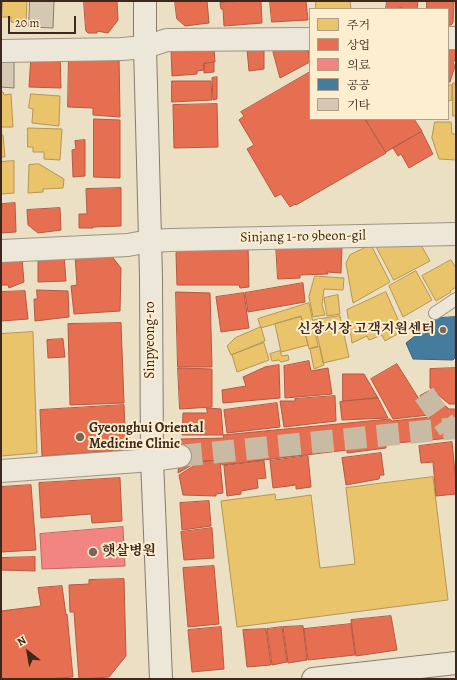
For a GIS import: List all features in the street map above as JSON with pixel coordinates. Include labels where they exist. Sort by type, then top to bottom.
[{"type":"street","name":"Sinpyeong-ro","points":[[145,1],[149,241],[151,277],[152,460],[161,679]]},
{"type":"street","points":[[1,51],[122,49],[145,47],[167,40],[309,39]]},
{"type":"street","name":"Sinjang 1-ro 9beon-gil","points":[[1,251],[128,245],[149,241],[456,234]]},
{"type":"street","points":[[1,471],[152,460],[180,456]]},
{"type":"street","points":[[313,679],[456,663]]},
{"type":"lane","points":[[435,314],[456,299]]},
{"type":"building: 주거","points":[[3,1],[27,1],[26,24],[11,22],[11,17],[2,17]]},
{"type":"building: 주거","points":[[316,1],[350,1],[351,8],[316,8]]},
{"type":"building: 주거","points":[[453,83],[456,83],[456,116],[453,116]]},
{"type":"building: 주거","points":[[449,85],[452,85],[452,100],[449,101]]},
{"type":"building: 주거","points":[[1,92],[3,92],[4,95],[11,94],[13,127],[1,127]]},
{"type":"building: 주거","points":[[31,94],[60,96],[59,126],[32,123],[33,109],[29,108]]},
{"type":"building: 주거","points":[[435,122],[451,122],[452,134],[456,134],[456,160],[439,159],[432,138]]},
{"type":"building: 주거","points":[[28,128],[62,129],[60,160],[44,159],[44,152],[33,152],[33,147],[28,147]]},
{"type":"building: 주거","points":[[1,135],[3,135],[5,157],[1,157]]},
{"type":"building: 주거","points":[[14,161],[14,193],[1,194],[1,162]]},
{"type":"building: 주거","points":[[39,164],[64,179],[63,188],[43,189],[43,192],[28,193],[29,165]]},
{"type":"building: 주거","points":[[375,244],[421,245],[430,261],[394,280]]},
{"type":"building: 주거","points":[[371,245],[390,282],[353,303],[346,263],[350,255]]},
{"type":"building: 주거","points":[[451,260],[456,268],[456,287],[450,291],[451,292],[436,301],[422,276]]},
{"type":"building: 주거","points":[[416,271],[432,300],[403,317],[389,286]]},
{"type":"building: 주거","points":[[315,276],[344,278],[343,290],[324,289],[322,305],[325,315],[313,317],[309,297]]},
{"type":"building: 주거","points":[[386,292],[403,331],[385,341],[382,335],[369,340],[367,336],[352,343],[347,310]]},
{"type":"building: 주거","points":[[338,295],[340,314],[327,316],[324,298]]},
{"type":"building: 주거","points":[[309,303],[318,346],[309,349],[301,316],[261,328],[258,319]]},
{"type":"building: 주거","points":[[340,316],[349,357],[323,363],[314,320]]},
{"type":"building: 주거","points":[[301,317],[308,345],[281,352],[275,324]]},
{"type":"building: 주거","points":[[261,327],[265,341],[231,355],[227,346],[235,338]]},
{"type":"building: 주거","points":[[33,332],[37,453],[1,456],[1,334]]},
{"type":"building: 주거","points":[[264,343],[269,360],[237,372],[232,355]]},
{"type":"building: 주거","points":[[320,347],[324,365],[314,369],[310,349]]},
{"type":"building: 주거","points":[[280,351],[282,356],[288,355],[289,360],[281,362],[279,360],[272,361],[270,354]]},
{"type":"building: 주거","points":[[433,477],[448,600],[237,627],[221,501],[275,494],[276,500],[311,495],[320,568],[355,564],[346,488]]},
{"type":"building: 상업","points":[[84,1],[117,1],[118,20],[108,33],[97,31],[97,33],[88,33],[86,31]]},
{"type":"building: 상업","points":[[175,1],[207,1],[209,23],[185,26],[177,19]]},
{"type":"building: 상업","points":[[261,1],[262,23],[224,26],[223,9],[221,9],[220,3]]},
{"type":"building: 상업","points":[[270,1],[306,1],[308,20],[272,22]]},
{"type":"building: 상업","points":[[387,1],[418,1],[417,8],[386,8]]},
{"type":"building: 상업","points":[[427,1],[454,1],[453,23],[449,25],[449,8],[427,8]]},
{"type":"building: 상업","points":[[449,45],[456,46],[456,58],[453,63],[455,66],[450,82]]},
{"type":"building: 상업","points":[[214,48],[215,62],[204,63],[204,70],[197,71],[197,74],[172,76],[171,50]]},
{"type":"building: 상업","points":[[264,48],[264,69],[249,71],[247,49]]},
{"type":"building: 상업","points":[[283,49],[308,49],[309,63],[280,78],[273,52]]},
{"type":"building: 상업","points":[[60,53],[61,88],[29,87],[31,56]]},
{"type":"building: 상업","points":[[69,53],[119,55],[120,117],[93,115],[93,108],[68,107]]},
{"type":"building: 상업","points":[[214,63],[214,72],[204,73],[204,64]]},
{"type":"building: 상업","points":[[309,73],[309,120],[366,120],[386,153],[290,207],[281,194],[275,197],[247,149],[254,145],[239,120],[244,116],[241,112]]},
{"type":"building: 상업","points":[[217,77],[217,99],[213,100],[212,78]]},
{"type":"building: 상업","points":[[172,81],[211,81],[212,100],[172,102]]},
{"type":"building: 상업","points":[[217,104],[218,147],[174,148],[173,105]]},
{"type":"building: 상업","points":[[94,119],[120,120],[120,178],[94,177]]},
{"type":"building: 상업","points":[[367,120],[415,120],[422,131],[386,152]]},
{"type":"building: 상업","points":[[422,132],[433,154],[409,168],[401,154],[398,156],[393,148]]},
{"type":"building: 상업","points":[[85,140],[85,176],[73,177],[72,150],[76,149],[75,141]]},
{"type":"building: 상업","points":[[121,188],[121,226],[79,228],[79,214],[87,214],[86,189]]},
{"type":"building: 상업","points":[[15,203],[16,232],[1,233],[2,204]]},
{"type":"building: 상업","points":[[60,208],[61,230],[38,233],[28,225],[27,210]]},
{"type":"building: 상업","points":[[186,245],[248,245],[249,287],[240,288],[239,285],[177,285],[176,253]]},
{"type":"building: 상업","points":[[276,245],[342,245],[341,273],[327,272],[328,274],[300,275],[300,278],[278,279]]},
{"type":"building: 상업","points":[[64,254],[66,281],[38,282],[38,255]]},
{"type":"building: 상업","points":[[110,254],[121,268],[120,311],[74,314],[71,286],[77,285],[75,255]]},
{"type":"building: 상업","points":[[22,258],[24,282],[9,288],[8,285],[1,285],[1,259]]},
{"type":"building: 상업","points":[[303,283],[305,302],[248,312],[245,293]]},
{"type":"building: 상업","points":[[37,290],[68,291],[69,317],[35,321],[34,299],[37,299]]},
{"type":"building: 상업","points":[[25,291],[28,319],[1,321],[1,292]]},
{"type":"building: 상업","points":[[176,292],[210,293],[212,367],[178,367]]},
{"type":"building: 상업","points":[[244,293],[249,328],[221,332],[216,297]]},
{"type":"building: 상업","points":[[121,323],[124,403],[70,405],[68,324]]},
{"type":"building: 상업","points":[[63,339],[65,357],[48,358],[47,340]]},
{"type":"building: 상업","points":[[309,361],[311,371],[328,368],[332,394],[285,398],[284,366]]},
{"type":"building: 상업","points":[[397,364],[429,415],[393,419],[371,379]]},
{"type":"building: 상업","points":[[279,365],[280,398],[223,403],[222,390],[246,386],[243,377],[265,367]]},
{"type":"building: 상업","points":[[178,368],[212,369],[212,407],[180,409]]},
{"type":"building: 상업","points":[[456,368],[456,404],[449,404],[430,388],[430,369]]},
{"type":"building: 상업","points":[[343,374],[364,374],[378,398],[343,401]]},
{"type":"building: 상업","points":[[429,391],[449,409],[456,409],[456,434],[451,438],[386,444],[386,448],[347,453],[347,450],[222,465],[221,460],[199,461],[178,473],[181,439],[224,438],[223,435],[390,419],[392,421],[431,417],[420,396]]},
{"type":"building: 상업","points":[[335,396],[336,421],[284,427],[280,401],[295,401],[295,399]]},
{"type":"building: 상업","points":[[378,398],[388,418],[342,420],[340,402]]},
{"type":"building: 상업","points":[[277,403],[280,427],[227,433],[224,410]]},
{"type":"building: 상업","points":[[124,405],[126,450],[42,456],[40,410]]},
{"type":"building: 상업","points":[[207,408],[221,409],[223,435],[182,435],[183,413],[207,413]]},
{"type":"building: 상업","points":[[452,442],[456,494],[436,496],[433,462],[421,463],[419,446]]},
{"type":"building: 상업","points":[[381,453],[384,475],[380,475],[379,479],[346,485],[342,458]]},
{"type":"building: 상업","points":[[308,456],[311,487],[296,489],[296,485],[273,488],[270,461]]},
{"type":"building: 상업","points":[[220,461],[223,493],[216,494],[216,496],[183,495],[179,475],[200,462]]},
{"type":"building: 상업","points":[[264,461],[266,478],[257,479],[258,488],[241,491],[241,494],[227,496],[224,466]]},
{"type":"building: 상업","points":[[120,478],[122,521],[92,523],[91,514],[41,518],[39,483]]},
{"type":"building: 상업","points":[[31,485],[36,550],[1,552],[1,487]]},
{"type":"building: 상업","points":[[209,501],[211,526],[182,530],[180,503]]},
{"type":"building: 상업","points":[[212,528],[214,558],[184,560],[181,532]]},
{"type":"building: 상업","points":[[35,557],[35,571],[1,570],[1,558]]},
{"type":"building: 상업","points":[[214,566],[219,624],[188,627],[183,568]]},
{"type":"building: 상업","points":[[124,579],[126,656],[109,677],[79,679],[74,612],[70,612],[69,585],[89,584],[89,580]]},
{"type":"building: 상업","points":[[62,586],[66,615],[67,614],[73,677],[45,679],[1,679],[1,611],[41,606],[38,588]]},
{"type":"building: 상업","points":[[391,616],[397,650],[356,656],[351,620]]},
{"type":"building: 상업","points":[[351,624],[355,655],[308,660],[304,629]]},
{"type":"building: 상업","points":[[303,626],[307,660],[288,663],[283,627]]},
{"type":"building: 상업","points":[[221,627],[224,669],[192,672],[188,630]]},
{"type":"building: 상업","points":[[282,627],[287,662],[272,665],[267,629]]},
{"type":"building: 상업","points":[[266,629],[271,665],[247,667],[243,630]]},
{"type":"building: 의료","name":"햇살병원","points":[[123,527],[125,566],[42,569],[40,534]]},
{"type":"building: 공공","name":"신장시장 고객지원센터","points":[[455,317],[455,358],[453,360],[413,359],[406,343],[438,318]]},
{"type":"building: 기타","points":[[30,1],[54,1],[53,28],[29,27]]},
{"type":"building: 기타","points":[[1,52],[14,53],[14,88],[1,87]]},
{"type":"tunnel","points":[[424,394],[449,429]]},
{"type":"tunnel","points":[[180,456],[456,428]]},
{"type":"place","name":"신장시장 고객지원센터","points":[[443,330]]},
{"type":"place","name":"Gyeonghui Oriental Medicine Clinic","points":[[80,437]]},
{"type":"place","name":"햇살병원","points":[[93,552]]}]
